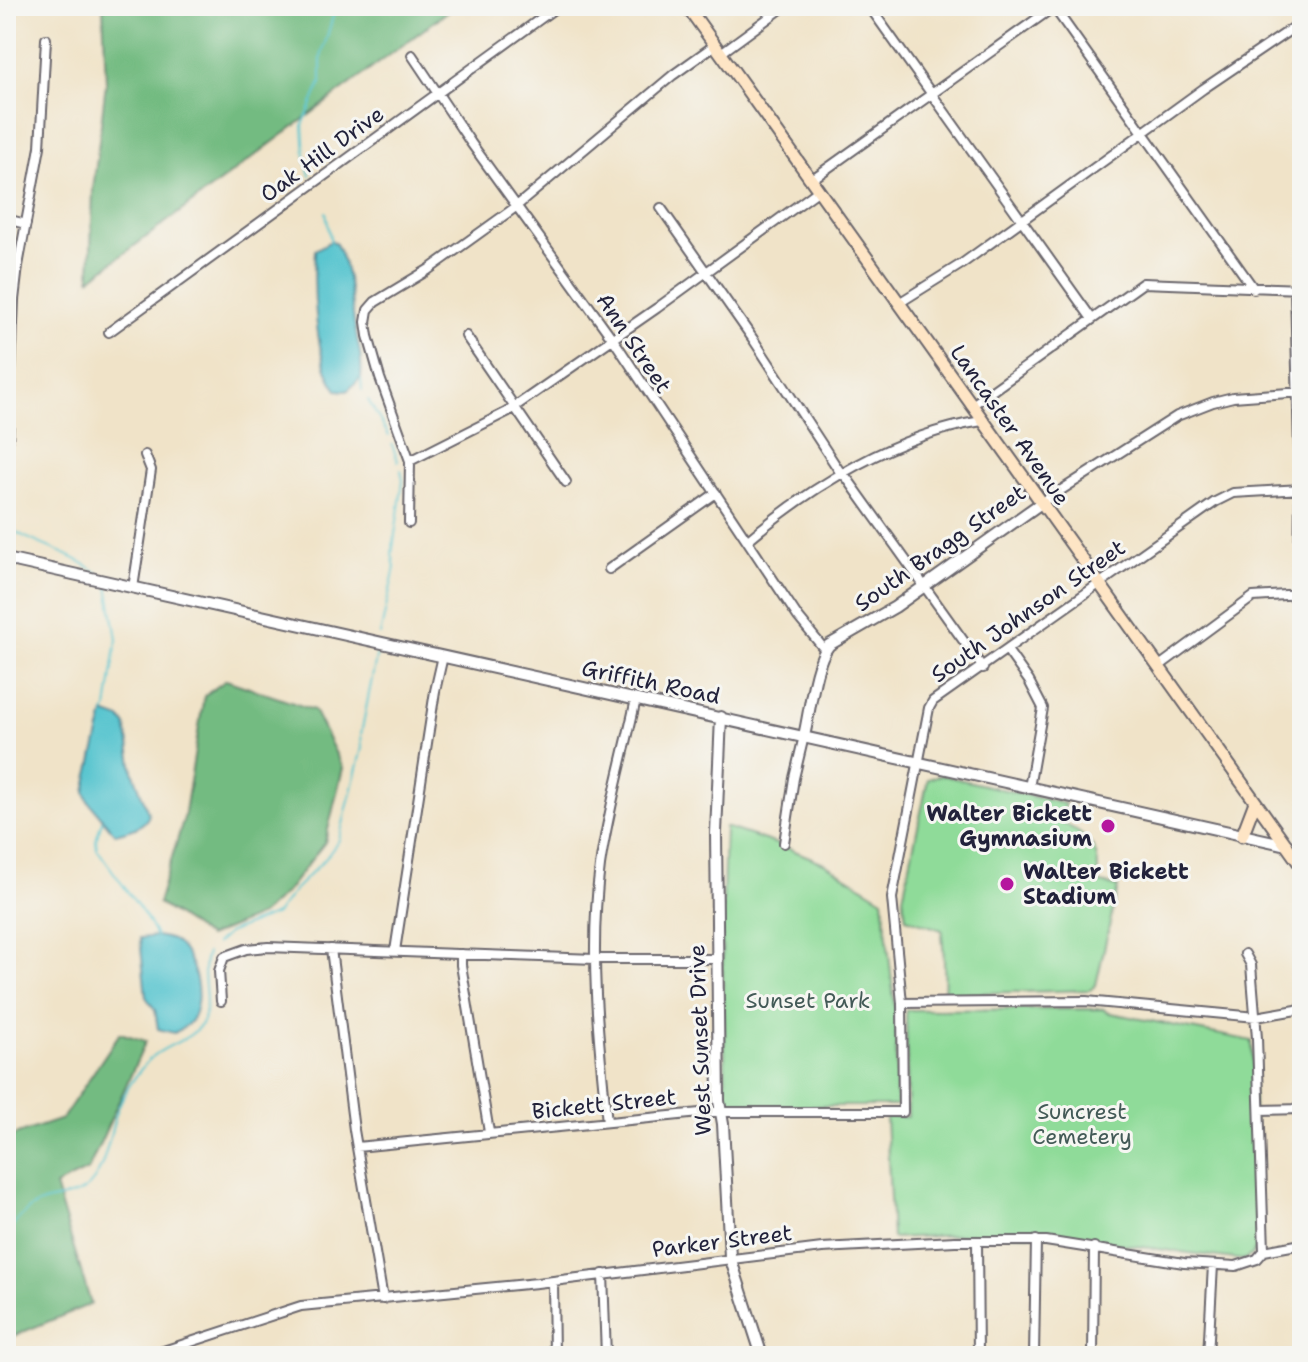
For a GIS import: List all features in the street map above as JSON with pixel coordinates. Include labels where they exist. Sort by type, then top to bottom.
[{"type":"main road","name":"Lancaster Avenue","points":[[687,6],[1098,584],[1255,802],[1294,849],[1302,867]]},
{"type":"main road","points":[[1242,836],[1255,802]]},
{"type":"street","name":"Oak Hill Drive","points":[[109,332],[558,6]]},
{"type":"street","points":[[409,523],[410,461],[380,378],[367,329],[367,315],[375,302],[428,270],[516,206],[660,85],[785,6]]},
{"type":"street","points":[[869,6],[1092,319]]},
{"type":"street","points":[[410,461],[514,407],[612,340],[705,273],[932,94],[1054,6],[1254,289]]},
{"type":"street","points":[[899,303],[963,263],[1302,22]]},
{"type":"street","points":[[6,491],[14,300],[40,147],[46,39]]},
{"type":"street","name":"Ann Street","points":[[412,55],[612,340],[798,617],[825,650]]},
{"type":"street","points":[[1158,667],[1253,597],[1301,594],[1299,289],[1302,197]]},
{"type":"street","points":[[661,208],[843,474],[983,668]]},
{"type":"street","points":[[6,219],[26,224]]},
{"type":"street","points":[[971,406],[1143,283],[1299,289]]},
{"type":"street","points":[[466,336],[566,482]]},
{"type":"street","name":"South Bragg Street","points":[[825,650],[923,587],[1041,503],[1177,416],[1233,397],[1300,392]]},
{"type":"street","points":[[748,540],[843,474],[924,433],[982,421]]},
{"type":"street","points":[[133,588],[151,470],[145,455]]},
{"type":"street","name":"South Johnson Street","points":[[903,1112],[902,1003],[892,898],[917,761],[933,701],[1215,502],[1233,493],[1301,490]]},
{"type":"street","points":[[609,569],[716,493]]},
{"type":"street","name":"Griffith Road","points":[[6,559],[917,761],[1294,849]]},
{"type":"street","points":[[784,843],[791,790],[825,650]]},
{"type":"street","points":[[1007,650],[1043,708],[1029,788]]},
{"type":"street","points":[[395,951],[443,656]]},
{"type":"street","points":[[607,1122],[595,959],[598,890],[604,840],[636,699]]},
{"type":"street","name":"West Sunset Drive","points":[[721,717],[716,833],[716,959],[730,1257],[762,1356]]},
{"type":"street","points":[[221,1001],[219,971],[224,957],[246,949],[268,947],[595,959],[716,959]]},
{"type":"street","points":[[331,949],[357,1147],[383,1299]]},
{"type":"street","points":[[461,954],[489,1132]]},
{"type":"street","points":[[1245,954],[1251,965],[1256,1017],[1264,1251]]},
{"type":"street","points":[[902,1003],[1086,1001],[1256,1017],[1302,1009]]},
{"type":"street","points":[[1260,1110],[1302,1109]]},
{"type":"street","name":"Bickett Street","points":[[357,1147],[721,1112],[903,1112]]},
{"type":"street","points":[[1034,1356],[1036,1240]]},
{"type":"street","name":"Parker Street","points":[[148,1356],[301,1306],[553,1281],[822,1248],[1036,1240],[1184,1263],[1236,1266],[1257,1259],[1264,1251],[1302,1244]]},
{"type":"street","points":[[977,1241],[978,1356]]},
{"type":"street","points":[[1093,1356],[1094,1247]]},
{"type":"street","points":[[1208,1356],[1213,1265]]},
{"type":"street","points":[[603,1274],[606,1356]]},
{"type":"street","points":[[553,1281],[554,1356]]},
{"type":"green space","points":[[103,6],[455,6],[90,279],[93,190],[106,83]]},
{"type":"green space","points":[[226,680],[314,710],[343,768],[325,842],[287,891],[261,915],[208,937],[158,903],[184,818],[204,696]]},
{"type":"green space","name":"Walter Bickett Stadium","points":[[941,775],[1065,804],[1062,822],[1087,839],[1096,852],[1097,882],[1118,887],[1096,985],[1090,990],[944,994],[942,930],[906,918],[903,897],[928,779]]},
{"type":"green space","name":"Sunset Park","points":[[725,827],[824,863],[883,899],[895,1011],[897,1106],[731,1106],[726,1101],[722,940]]},
{"type":"green space","name":"Suncrest Cemetery","points":[[1104,1009],[1106,1012],[1252,1041],[1258,1235],[1253,1253],[1243,1260],[1049,1235],[892,1238],[886,1117],[908,1117],[906,1010]]},
{"type":"green space","points":[[120,1033],[146,1041],[88,1170],[55,1186],[91,1304],[6,1339],[6,1138],[62,1119]]},
{"type":"water","points":[[331,241],[341,254],[347,273],[360,357],[361,378],[347,391],[337,390],[329,377],[319,342],[314,283],[315,250]]},
{"type":"water","points":[[104,713],[121,719],[126,725],[133,771],[149,815],[139,826],[115,834],[88,801],[85,791]]},
{"type":"water","points":[[156,936],[172,940],[181,948],[193,967],[196,979],[195,1013],[188,1024],[174,1033],[158,1029],[155,1010],[146,997],[140,938]]},
{"type":"waterway","points":[[328,6],[328,11],[333,13]]},
{"type":"waterway","points":[[310,176],[303,125],[321,83],[321,57],[336,6]]},
{"type":"waterway","points":[[326,212],[331,244]]},
{"type":"waterway","points":[[361,379],[362,390]]},
{"type":"waterway","points":[[368,400],[389,436]]},
{"type":"waterway","points":[[392,445],[398,461]]},
{"type":"waterway","points":[[380,635],[395,567],[392,554],[403,481],[401,470]]},
{"type":"waterway","points":[[6,526],[78,560],[100,575]]},
{"type":"waterway","points":[[104,713],[117,639],[108,586]]},
{"type":"waterway","points":[[216,944],[228,933],[276,914],[339,840],[362,748],[361,734],[378,648]]},
{"type":"waterway","points":[[102,821],[96,840],[97,849],[156,936]]},
{"type":"waterway","points":[[6,1233],[32,1207],[78,1193],[92,1183],[103,1163],[119,1106],[136,1075],[155,1055],[193,1033],[203,1020],[207,953]]},
{"type":"place","name":"Walter Bickett Gymnasium","points":[[1108,826]]},
{"type":"place","name":"Walter Bickett Stadium","points":[[1007,884]]}]
